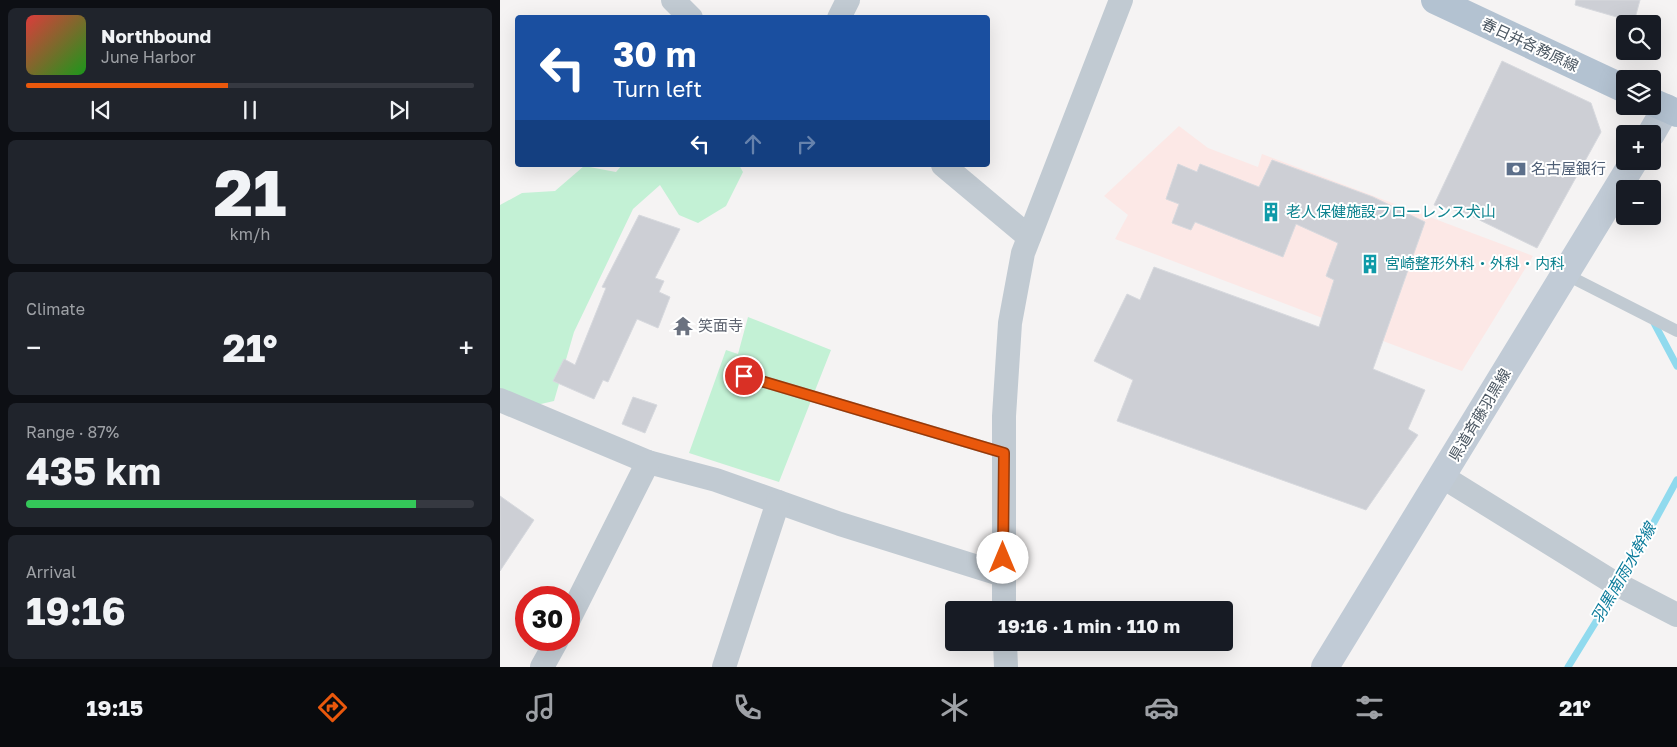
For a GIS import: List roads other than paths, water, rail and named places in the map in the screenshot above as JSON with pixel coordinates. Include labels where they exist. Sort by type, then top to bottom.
[{"type":"main road","name":"春日井各務原線","points":[[1435,0],[1616,85]]},
{"type":"main road","points":[[1655,125],[1665,108]]},
{"type":"main road","name":"県道斉藤羽黒線","points":[[1325,667],[1443,477],[1628,170]]},
{"type":"street","points":[[672,0],[688,15]]},
{"type":"street","points":[[840,15],[848,0]]},
{"type":"street","points":[[1004,601],[1004,453],[1010,323],[1023,253],[1121,0]]},
{"type":"street","points":[[945,167],[1029,237]]},
{"type":"street","points":[[500,400],[648,462],[716,480],[858,530],[1003,575]]},
{"type":"street","points":[[580,598],[648,462]]},
{"type":"street","points":[[1443,477],[1619,585],[1677,615]]},
{"type":"street","points":[[724,667],[778,502]]},
{"type":"street","points":[[542,667],[551,651]]},
{"type":"street","points":[[1005,651],[1006,667]]},
{"type":"lane","points":[[1564,274],[1677,330]]},
{"type":"lane","points":[[744,376],[1004,453]]},
{"type":"waterway","name":"羽黒南雨水幹線","points":[[1653,321],[1677,366]]},
{"type":"waterway","name":"羽黒南雨水幹線","points":[[1568,667],[1629,568],[1677,480]]},
{"type":"place","name":"名古屋銀行","points":[[1516,169]]},
{"type":"place","name":"老人保健施設フローレンス犬山","points":[[1271,212]]},
{"type":"place","name":"宮崎整形外科・外科・内科","points":[[1370,264]]},
{"type":"place","name":"笑面寺","points":[[683,326]]}]
